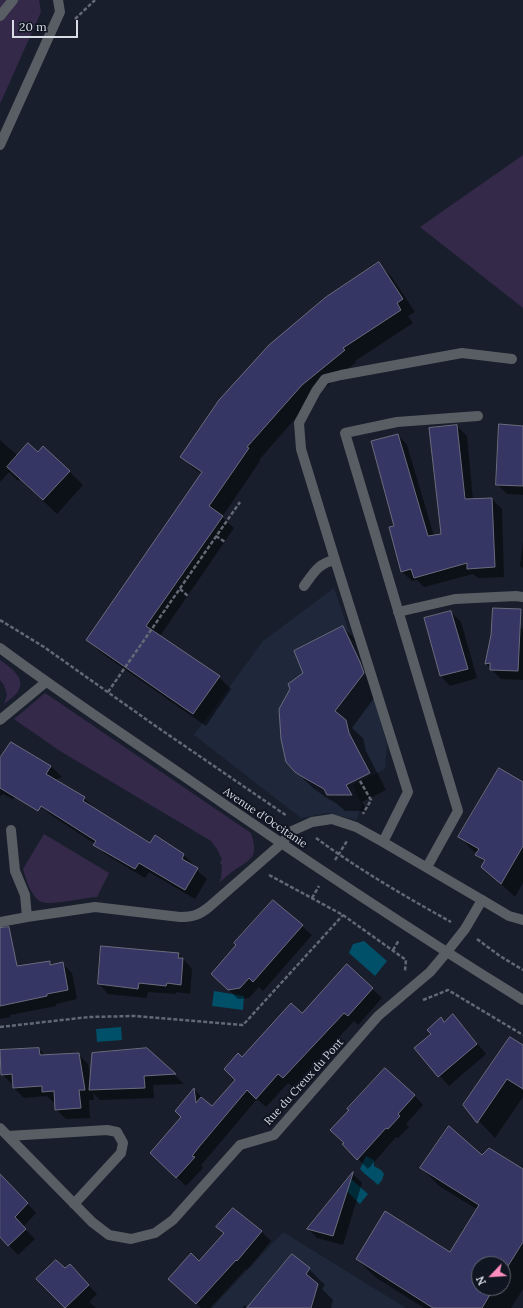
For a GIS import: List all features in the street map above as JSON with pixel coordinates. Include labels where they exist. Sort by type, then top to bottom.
[{"type":"street","points":[[0,16],[13,0]]},
{"type":"street","points":[[0,145],[60,12],[58,0]]},
{"type":"street","points":[[383,842],[408,792],[301,449],[299,423],[316,390],[325,379],[462,353],[512,359]]},
{"type":"street","points":[[427,867],[458,811],[345,433],[397,422],[478,416]]},
{"type":"street","points":[[304,586],[319,566],[335,560]]},
{"type":"street","points":[[398,612],[454,599],[516,596],[523,597]]},
{"type":"street","name":"Avenue d'Occitanie","points":[[0,648],[46,682],[281,844],[446,953],[523,1000]]},
{"type":"street","points":[[0,720],[46,682]]},
{"type":"street","points":[[0,922],[95,907],[180,917],[191,917],[201,914],[281,844],[292,832],[301,826],[312,822],[332,818],[356,827],[509,916],[523,920]]},
{"type":"street","points":[[11,830],[15,871],[25,895],[27,917]]},
{"type":"street","name":"Rue du Creux du Pont","points":[[0,1128],[92,1222],[109,1235],[131,1239],[155,1233],[173,1220],[240,1145],[274,1134],[378,1016],[430,972],[465,929],[482,900]]},
{"type":"street","points":[[8,1136],[107,1130],[117,1132],[123,1143],[121,1153],[74,1204]]},
{"type":"path","points":[[108,692],[240,502]]},
{"type":"path","points":[[216,536],[225,542]]},
{"type":"path","points":[[180,589],[188,596]]},
{"type":"path","points":[[0,620],[44,647],[301,826],[338,855],[419,904],[465,929],[500,956],[523,970]]},
{"type":"path","points":[[255,867],[343,915],[406,960],[404,977],[422,1001],[448,990],[523,1035]]},
{"type":"path","points":[[0,1028],[88,1016],[135,1016],[243,1026],[343,915]]},
{"type":"shaded area","points":[[0,0],[39,0],[41,12],[0,104]]},
{"type":"shaded area","points":[[523,155],[523,308],[420,227]]},
{"type":"shaded area","points":[[334,588],[351,638],[358,645],[387,744],[385,769],[353,785],[362,805],[356,820],[328,813],[301,818],[194,735],[263,641]]},
{"type":"shaded area","points":[[0,660],[13,670],[19,678],[20,683],[20,688],[17,693],[4,704],[7,695],[4,685],[0,680]]},
{"type":"shaded area","points":[[45,693],[251,833],[254,851],[251,859],[219,883],[222,865],[220,863],[222,859],[211,841],[60,751],[14,719]]},
{"type":"shaded area","points":[[44,834],[109,873],[97,897],[48,903],[42,902],[35,897],[23,869]]},
{"type":"shaded area","points":[[283,1232],[406,1308],[212,1308]]},
{"type":"water","points":[[364,941],[387,961],[375,976],[349,953],[353,944]]},
{"type":"water","points":[[214,991],[244,996],[243,1010],[212,1006]]},
{"type":"water","points":[[121,1027],[122,1040],[97,1042],[96,1029]]},
{"type":"water","points":[[366,1156],[374,1160],[374,1166],[381,1170],[384,1174],[378,1185],[360,1169]]},
{"type":"water","points":[[350,1178],[368,1194],[360,1204],[342,1187]]},
{"type":"building","points":[[379,262],[403,299],[397,303],[401,310],[343,348],[345,350],[302,385],[247,447],[249,448],[209,506],[223,516],[146,626],[220,676],[193,714],[86,640],[202,472],[180,457],[219,400],[269,345],[326,297]]},
{"type":"building","points":[[499,424],[523,426],[523,486],[496,485]]},
{"type":"building","points":[[457,425],[465,499],[492,498],[495,567],[467,569],[467,563],[414,578],[411,569],[401,572],[389,527],[394,526],[371,441],[398,434],[428,536],[441,534],[429,428]]},
{"type":"building","points":[[28,443],[38,452],[43,446],[70,471],[43,500],[7,467]]},
{"type":"building","points":[[493,608],[521,609],[518,671],[490,670],[490,663],[485,664],[491,635]]},
{"type":"building","points":[[451,611],[468,669],[440,676],[424,618]]},
{"type":"building","points":[[343,626],[364,673],[335,711],[346,720],[349,733],[370,773],[346,785],[352,795],[327,795],[324,789],[295,772],[286,762],[281,739],[279,709],[290,689],[288,684],[303,673],[294,651]]},
{"type":"building","points":[[11,742],[51,766],[46,774],[85,797],[83,801],[150,843],[155,835],[184,854],[182,859],[198,868],[185,890],[139,863],[135,869],[93,845],[96,841],[41,806],[38,811],[0,788],[0,758]]},
{"type":"building","points":[[499,768],[523,782],[523,846],[501,884],[481,867],[485,860],[475,855],[479,849],[458,837]]},
{"type":"building","points":[[273,900],[303,925],[253,982],[249,978],[240,988],[228,990],[211,974],[236,945],[234,943]]},
{"type":"building","points":[[9,927],[17,966],[50,961],[50,965],[63,962],[68,990],[0,1006],[0,928]]},
{"type":"building","points":[[101,946],[179,953],[178,958],[183,958],[181,985],[167,983],[166,986],[139,983],[138,989],[98,984]]},
{"type":"building","points":[[347,964],[373,988],[348,1016],[344,1013],[283,1078],[278,1074],[256,1099],[247,1090],[192,1156],[195,1157],[176,1178],[150,1153],[181,1117],[175,1111],[194,1088],[196,1103],[201,1097],[212,1106],[235,1080],[224,1069],[238,1053],[242,1057],[291,1003],[302,1013]]},
{"type":"building","points":[[453,1014],[477,1044],[438,1077],[414,1048],[431,1034],[427,1030],[441,1017],[444,1022]]},
{"type":"building","points":[[510,1037],[523,1045],[523,1089],[507,1079],[477,1123],[463,1105]]},
{"type":"building","points":[[39,1048],[40,1055],[79,1053],[85,1090],[79,1090],[81,1108],[55,1110],[54,1091],[42,1092],[42,1086],[13,1088],[12,1074],[1,1075],[0,1050]]},
{"type":"building","points":[[147,1048],[176,1074],[144,1076],[145,1088],[89,1090],[92,1053]]},
{"type":"building","points":[[385,1068],[415,1095],[398,1114],[400,1116],[388,1129],[386,1128],[357,1160],[342,1144],[344,1143],[330,1130],[349,1110],[347,1109]]},
{"type":"building","points":[[449,1126],[482,1155],[489,1148],[523,1169],[523,1242],[511,1261],[511,1256],[471,1256],[471,1296],[489,1296],[482,1308],[433,1308],[356,1259],[385,1211],[450,1252],[479,1205],[420,1168]]},
{"type":"building","points":[[353,1172],[333,1236],[307,1229]]},
{"type":"building","points":[[0,1174],[28,1203],[15,1217],[26,1229],[8,1246],[0,1237]]},
{"type":"building","points":[[233,1208],[262,1231],[237,1261],[236,1260],[196,1304],[168,1279],[191,1253],[199,1261],[224,1233],[216,1227]]},
{"type":"building","points":[[292,1254],[310,1268],[306,1274],[318,1284],[311,1308],[247,1308]]},
{"type":"building","points":[[56,1260],[65,1268],[70,1264],[89,1285],[65,1308],[36,1279]]}]
